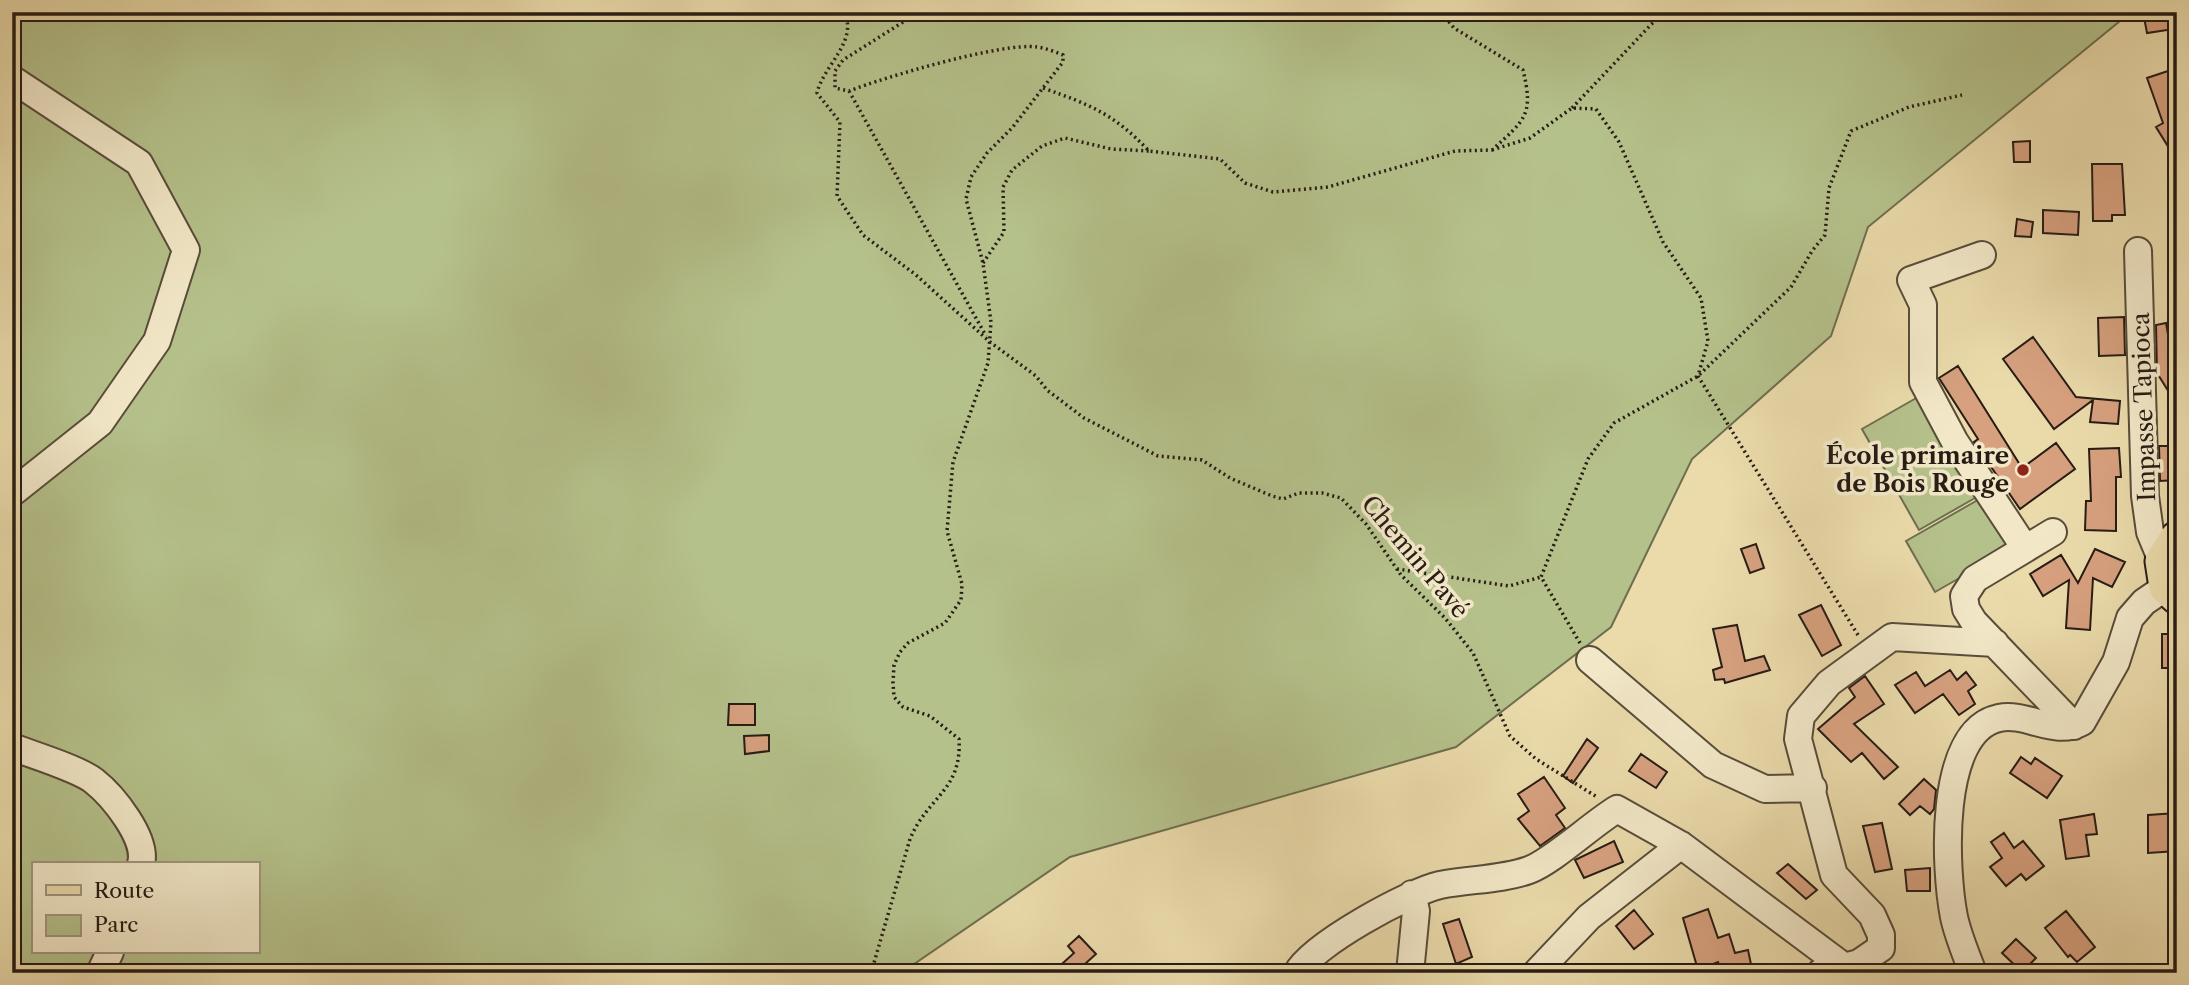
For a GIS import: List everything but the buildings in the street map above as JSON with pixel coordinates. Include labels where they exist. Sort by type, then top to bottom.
[{"type":"street","points":[[12,79],[139,163],[186,250],[158,341],[100,423],[12,493]]},
{"type":"street","name":"Impasse Tapioca","points":[[2138,251],[2145,496],[2150,532],[2170,571]]},
{"type":"street","points":[[1982,255],[1911,280],[1923,305],[1923,382],[1955,442],[2025,548]]},
{"type":"street","points":[[2053,532],[1975,579],[1964,596],[1966,608],[1974,622],[2074,726]]},
{"type":"street","points":[[1973,973],[1953,913],[1950,822],[1957,764],[1968,741],[1982,725],[2000,717],[2065,728],[2074,726],[2089,713],[2116,663],[2130,618],[2170,571]]},
{"type":"street","points":[[1297,973],[1303,962],[1320,947],[1412,894],[1439,885],[1511,875],[1532,869],[1617,809],[1681,845],[1832,970],[1872,956],[1881,948],[1881,934],[1872,915],[1834,875],[1824,846],[1813,788],[1798,739],[1801,716],[1829,683],[1892,637],[1994,643]]},
{"type":"street","points":[[1590,660],[1713,765],[1765,789],[1813,788]]},
{"type":"street","points":[[12,747],[93,780],[130,821],[143,857],[142,862]]},
{"type":"street","points":[[1536,973],[1589,918],[1681,845]]},
{"type":"street","points":[[1410,973],[1416,911],[1412,894]]},
{"type":"street","points":[[100,973],[109,954]]},
{"type":"path","points":[[844,12],[845,45],[825,73],[817,93],[840,122],[835,182],[841,207],[863,235],[916,275],[990,342]]},
{"type":"path","points":[[871,973],[917,823],[956,775],[958,739],[946,726],[930,716],[903,707],[894,697],[894,665],[908,643],[945,623],[961,600],[961,584],[947,531],[953,463],[988,363],[990,342],[983,263],[966,199],[971,177],[987,153],[1063,62],[1063,55],[1037,47],[994,51],[849,91],[835,88],[835,71],[843,61],[919,12]]},
{"type":"path","points":[[1441,12],[1454,28],[1523,70],[1530,100],[1520,125],[1492,150]]},
{"type":"path","points":[[983,263],[1004,232],[1003,187],[1012,170],[1042,146],[1065,138],[1111,149],[1220,159],[1245,183],[1273,192],[1328,187],[1455,151],[1492,150],[1530,138],[1572,108],[1663,12]]},
{"type":"path","points":[[1043,88],[1098,108],[1128,129],[1149,151]]},
{"type":"path","points":[[849,91],[990,342]]},
{"type":"path","points":[[1541,578],[1588,459],[1614,423],[1698,376],[1791,287],[1812,251],[1825,235],[1829,188],[1851,131],[1909,107],[1962,95]]},
{"type":"path","points":[[1572,108],[1596,109],[1619,142],[1663,242],[1701,298],[1707,341],[1698,376],[1869,652]]},
{"type":"path","name":"Chemin Pavé","points":[[990,342],[1084,418],[1158,456],[1202,460],[1230,478],[1283,499],[1299,492],[1322,493],[1341,498],[1361,518],[1397,569],[1473,653],[1510,736],[1536,759],[1617,809]]},
{"type":"path","points":[[1397,569],[1509,586],[1541,578]]},
{"type":"path","points":[[1541,578],[1590,660]]},
{"type":"green space","points":[[12,12],[2131,12],[1868,227],[1831,336],[1692,459],[1611,627],[1456,747],[1070,857],[901,973],[12,973]]},
{"type":"green space","points":[[1925,393],[1982,494],[1919,530],[1862,429]]},
{"type":"green space","points":[[1983,497],[2012,548],[1935,592],[1906,541]]},
{"type":"place","name":"École primaire de Bois Rouge","points":[[2023,470]]}]
